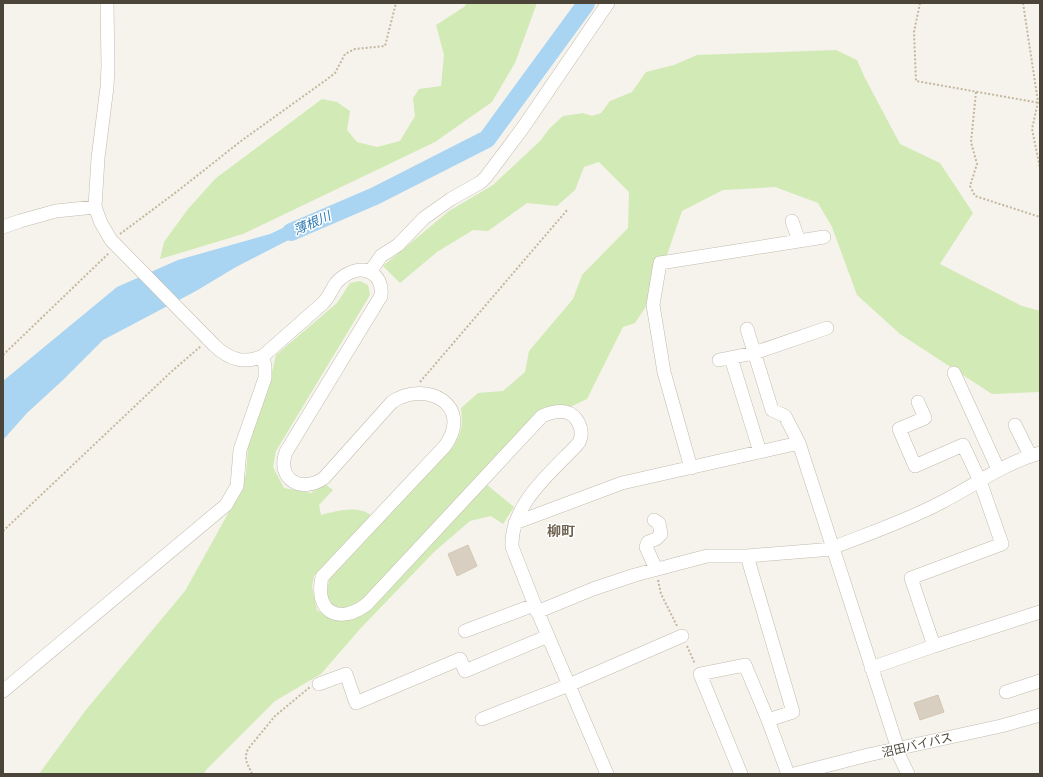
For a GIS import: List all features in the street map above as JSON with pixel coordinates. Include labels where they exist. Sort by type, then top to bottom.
[{"type":"street","points":[[107,3],[108,80],[98,158],[95,206],[101,223],[111,240],[208,339],[222,352],[232,358],[245,361],[254,360],[263,356],[327,299],[333,288],[349,273],[362,270],[370,272],[379,280],[381,286],[381,296],[286,452],[283,459],[287,476],[292,481],[300,485],[317,483],[324,478],[392,402],[400,397],[414,393],[429,395],[439,398],[447,404],[453,412],[455,421],[451,438],[445,446],[322,577],[319,587],[321,597],[324,606],[329,611],[339,615],[348,614],[359,610],[367,604],[542,416],[558,412],[567,412],[574,416],[579,424],[581,432],[580,441],[538,486],[525,504],[515,523],[512,547],[536,608],[607,774]]},
{"type":"street","points":[[370,272],[381,256],[398,245],[424,218],[451,199],[481,182],[486,177],[522,129],[608,3]]},
{"type":"street","points":[[3,227],[56,211],[95,206]]},
{"type":"street","points":[[792,220],[799,241]]},
{"type":"street","points":[[691,468],[664,372],[657,327],[654,305],[660,262],[824,237]]},
{"type":"street","points":[[760,452],[725,359],[754,353],[827,328]]},
{"type":"street","points":[[747,329],[772,410],[785,416],[799,443],[897,749],[908,774]]},
{"type":"street","points":[[3,691],[226,505],[237,486],[240,450],[265,378],[266,367],[263,356]]},
{"type":"street","points":[[954,374],[998,469]]},
{"type":"street","points":[[918,402],[925,418],[899,429],[915,466],[963,445],[980,480],[1002,544],[911,578],[934,646]]},
{"type":"street","points":[[465,632],[656,569],[707,556],[747,556],[833,549],[837,546],[911,518],[943,502],[998,469],[1035,454],[1016,426]]},
{"type":"street","points":[[515,523],[622,483],[799,443]]},
{"type":"street","points":[[654,520],[659,523],[661,534],[656,539],[648,542],[646,547],[656,569]]},
{"type":"street","points":[[747,556],[793,712],[768,720]]},
{"type":"street","points":[[871,668],[1040,612]]},
{"type":"street","points":[[319,684],[346,674],[356,703],[460,658],[465,671],[548,636]]},
{"type":"street","points":[[482,720],[569,685],[682,636]]},
{"type":"street","points":[[741,774],[700,674],[745,665],[768,720],[788,774]]},
{"type":"street","points":[[1006,692],[1040,680]]},
{"type":"street","name":"沼田バイパス","points":[[794,774],[1001,726],[1040,715]]},
{"type":"path","points":[[3,355],[110,252],[111,240],[179,190],[240,141],[335,73],[345,54],[355,49],[386,46],[396,3]]},
{"type":"path","points":[[920,3],[914,32],[916,81],[1039,102]]},
{"type":"path","points":[[1023,3],[1039,102],[1032,129],[1040,168]]},
{"type":"path","points":[[976,92],[971,142],[977,164],[970,186],[975,196],[1040,217]]},
{"type":"path","points":[[414,393],[416,386],[568,209]]},
{"type":"path","points":[[3,531],[171,372],[208,339]]},
{"type":"path","points":[[656,569],[661,594],[700,674]]},
{"type":"path","points":[[252,774],[245,755],[248,749],[275,716],[309,687],[319,684]]},
{"type":"green space","points":[[467,3],[537,3],[515,63],[492,102],[435,142],[243,234],[160,259],[164,242],[188,209],[216,178],[322,99],[337,102],[350,111],[347,130],[357,142],[377,147],[400,141],[415,116],[413,98],[419,89],[441,86],[444,55],[436,25],[464,7]]},
{"type":"green space","points":[[836,50],[857,60],[900,144],[940,163],[973,213],[940,264],[1022,306],[1040,311],[1040,392],[992,394],[900,334],[857,295],[832,227],[818,203],[775,187],[723,190],[682,211],[653,296],[635,323],[623,327],[587,399],[568,408],[559,407],[365,600],[348,608],[334,607],[327,595],[329,579],[453,447],[461,429],[461,408],[478,393],[503,391],[525,372],[529,351],[573,299],[582,275],[628,228],[629,192],[599,162],[584,167],[575,190],[557,206],[527,203],[488,231],[473,230],[437,252],[400,283],[383,266],[449,211],[493,185],[540,141],[550,128],[563,116],[583,113],[592,116],[601,113],[610,101],[632,92],[646,72],[674,65],[697,55]]},
{"type":"green space","points":[[360,281],[368,285],[370,295],[276,451],[273,467],[284,488],[311,493],[325,484],[333,490],[319,505],[321,515],[347,510],[360,510],[371,515],[314,576],[312,587],[317,610],[333,619],[352,619],[486,484],[514,507],[503,524],[491,516],[470,521],[434,552],[360,629],[321,674],[275,701],[206,770],[204,774],[39,774],[85,711],[185,591],[235,501],[246,474],[248,446],[271,376],[276,355],[337,303],[350,283]]},
{"type":"water","points":[[315,213],[312,228],[236,267],[196,291],[103,340],[27,413],[3,440],[3,381],[117,287],[178,260],[270,234]]},
{"type":"building","points":[[468,545],[477,566],[457,576],[448,554]]},
{"type":"building","points":[[938,695],[944,712],[920,720],[914,703]]},
{"type":"waterway","name":"薄根川","points":[[291,232],[375,196],[487,139],[586,3]]},
{"type":"district","name":"柳町","points":[[561,531]]}]
